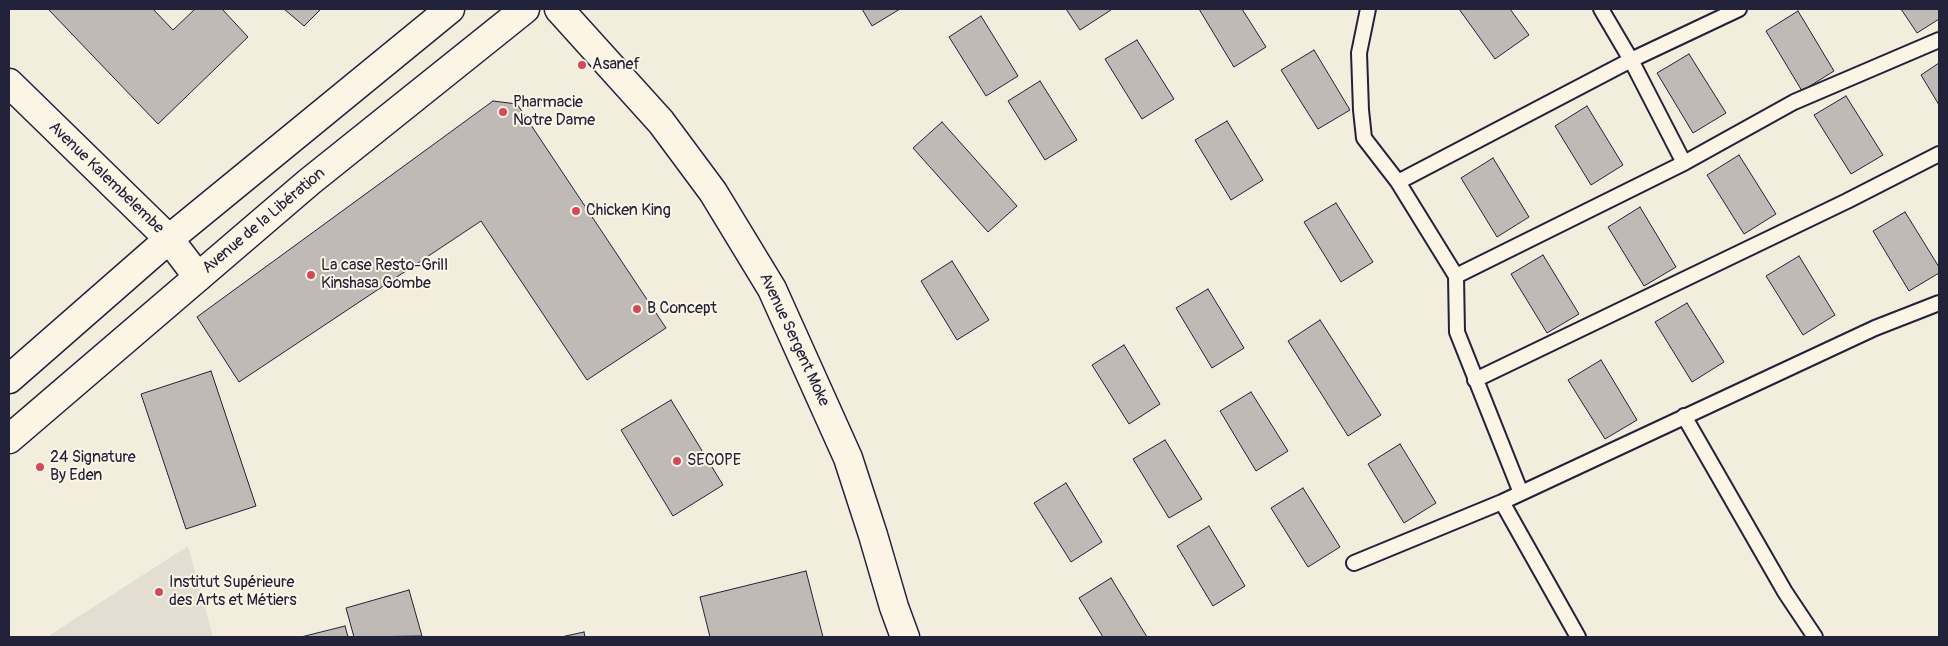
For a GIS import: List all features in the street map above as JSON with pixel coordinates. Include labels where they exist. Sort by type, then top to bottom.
[{"type":"main road","points":[[9,380],[169,239],[450,9]]},
{"type":"main road","name":"Avenue de la Libération","points":[[9,439],[308,182],[525,9]]},
{"type":"main road","name":"Avenue Sergent Moke","points":[[559,9],[661,122],[713,192],[772,289],[848,458],[905,637]]},
{"type":"main road","name":"Avenue Kalembelembe","points":[[9,83],[169,239],[198,276]]},
{"type":"lane","points":[[1368,9],[1359,53],[1364,138],[1398,182],[1456,276],[1457,332],[1521,493]]},
{"type":"lane","points":[[1601,9],[1631,60],[1684,163]]},
{"type":"lane","points":[[1398,182],[1631,60],[1739,9]]},
{"type":"lane","points":[[1456,276],[1684,163],[1794,102],[1939,40]]},
{"type":"lane","points":[[1475,380],[1838,206],[1939,154]]},
{"type":"lane","points":[[1354,562],[1502,502],[1875,328],[1939,303]]},
{"type":"lane","points":[[1684,416],[1785,592],[1815,637]]},
{"type":"lane","points":[[1502,502],[1578,637]]},
{"type":"shaded area","name":"Institut Supérieure des Arts et Métiers","points":[[188,546],[213,637],[47,637]]},
{"type":"building","points":[[48,9],[153,9],[173,30],[195,9],[222,9],[248,37],[158,124]]},
{"type":"building","points":[[284,9],[321,9],[304,26]]},
{"type":"building","points":[[862,9],[900,9],[872,26]]},
{"type":"building","points":[[1066,9],[1110,9],[1111,10],[1080,30]]},
{"type":"building","points":[[1199,9],[1242,9],[1266,47],[1234,67]]},
{"type":"building","points":[[1459,9],[1510,9],[1529,35],[1495,59]]},
{"type":"building","points":[[1901,9],[1939,9],[1939,19],[1917,33]]},
{"type":"building","points":[[1798,11],[1834,71],[1802,91],[1766,31]]},
{"type":"building","points":[[981,16],[1018,76],[986,96],[949,37]]},
{"type":"building","points":[[1137,40],[1174,99],[1142,119],[1105,59]]},
{"type":"building","points":[[1314,50],[1350,110],[1318,129],[1281,70]]},
{"type":"building","points":[[1689,54],[1726,113],[1693,133],[1657,73]]},
{"type":"building","points":[[1939,63],[1939,105],[1921,75]]},
{"type":"building","points":[[1040,81],[1077,140],[1045,160],[1008,101]]},
{"type":"building","points":[[1846,96],[1883,155],[1851,174],[1814,115]]},
{"type":"building","points":[[493,101],[517,104],[666,328],[587,380],[481,221],[239,382],[197,317]]},
{"type":"building","points":[[1587,106],[1623,165],[1591,185],[1555,126]]},
{"type":"building","points":[[1227,121],[1263,180],[1231,200],[1195,140]]},
{"type":"building","points":[[942,122],[1017,206],[988,232],[913,148]]},
{"type":"building","points":[[1739,155],[1776,214],[1744,234],[1707,175]]},
{"type":"building","points":[[1493,158],[1529,217],[1497,237],[1461,178]]},
{"type":"building","points":[[1336,203],[1373,262],[1341,282],[1304,222]]},
{"type":"building","points":[[1640,207],[1676,267],[1644,286],[1608,227]]},
{"type":"building","points":[[1905,212],[1939,267],[1939,273],[1909,291],[1873,231]]},
{"type":"building","points":[[1543,255],[1579,314],[1547,333],[1511,274]]},
{"type":"building","points":[[1799,256],[1835,315],[1803,335],[1766,276]]},
{"type":"building","points":[[952,261],[989,320],[957,340],[921,281]]},
{"type":"building","points":[[1208,289],[1244,348],[1212,368],[1176,308]]},
{"type":"building","points":[[1687,303],[1724,362],[1692,382],[1655,322]]},
{"type":"building","points":[[1320,320],[1381,415],[1348,436],[1288,341]]},
{"type":"building","points":[[1124,345],[1160,404],[1129,424],[1092,365]]},
{"type":"building","points":[[1601,360],[1637,420],[1605,439],[1568,380]]},
{"type":"building","points":[[211,371],[256,506],[186,529],[141,394]]},
{"type":"building","points":[[1251,392],[1288,451],[1256,471],[1220,411]]},
{"type":"building","points":[[671,400],[723,485],[673,516],[621,430]]},
{"type":"building","points":[[1165,440],[1202,499],[1169,518],[1133,459]]},
{"type":"building","points":[[1400,444],[1436,503],[1404,523],[1368,464]]},
{"type":"building","points":[[1066,483],[1102,542],[1071,562],[1034,503]]},
{"type":"building","points":[[1303,488],[1340,547],[1308,567],[1271,508]]},
{"type":"building","points":[[1209,526],[1245,586],[1213,606],[1177,546]]},
{"type":"building","points":[[806,571],[823,637],[710,637],[700,597]]},
{"type":"building","points":[[1111,578],[1147,637],[1103,637],[1079,598]]},
{"type":"building","points":[[409,590],[422,636],[354,637],[346,608]]},
{"type":"building","points":[[345,626],[348,637],[301,637]]},
{"type":"building","points":[[584,632],[585,637],[561,637]]},
{"type":"place","name":"Asanef","points":[[582,65]]},
{"type":"place","name":"Pharmacie Notre Dame","points":[[503,112]]},
{"type":"place","name":"Chicken King","points":[[576,211]]},
{"type":"place","name":"La case Resto-Grill Kinshasa Gombe","points":[[311,275]]},
{"type":"place","name":"B Concept","points":[[637,309]]},
{"type":"place","name":"SECOPE","points":[[677,461]]},
{"type":"place","name":"24 Signature By Eden","points":[[40,467]]},
{"type":"place","name":"Institut Supérieure des Arts et Métiers","points":[[159,592]]}]
